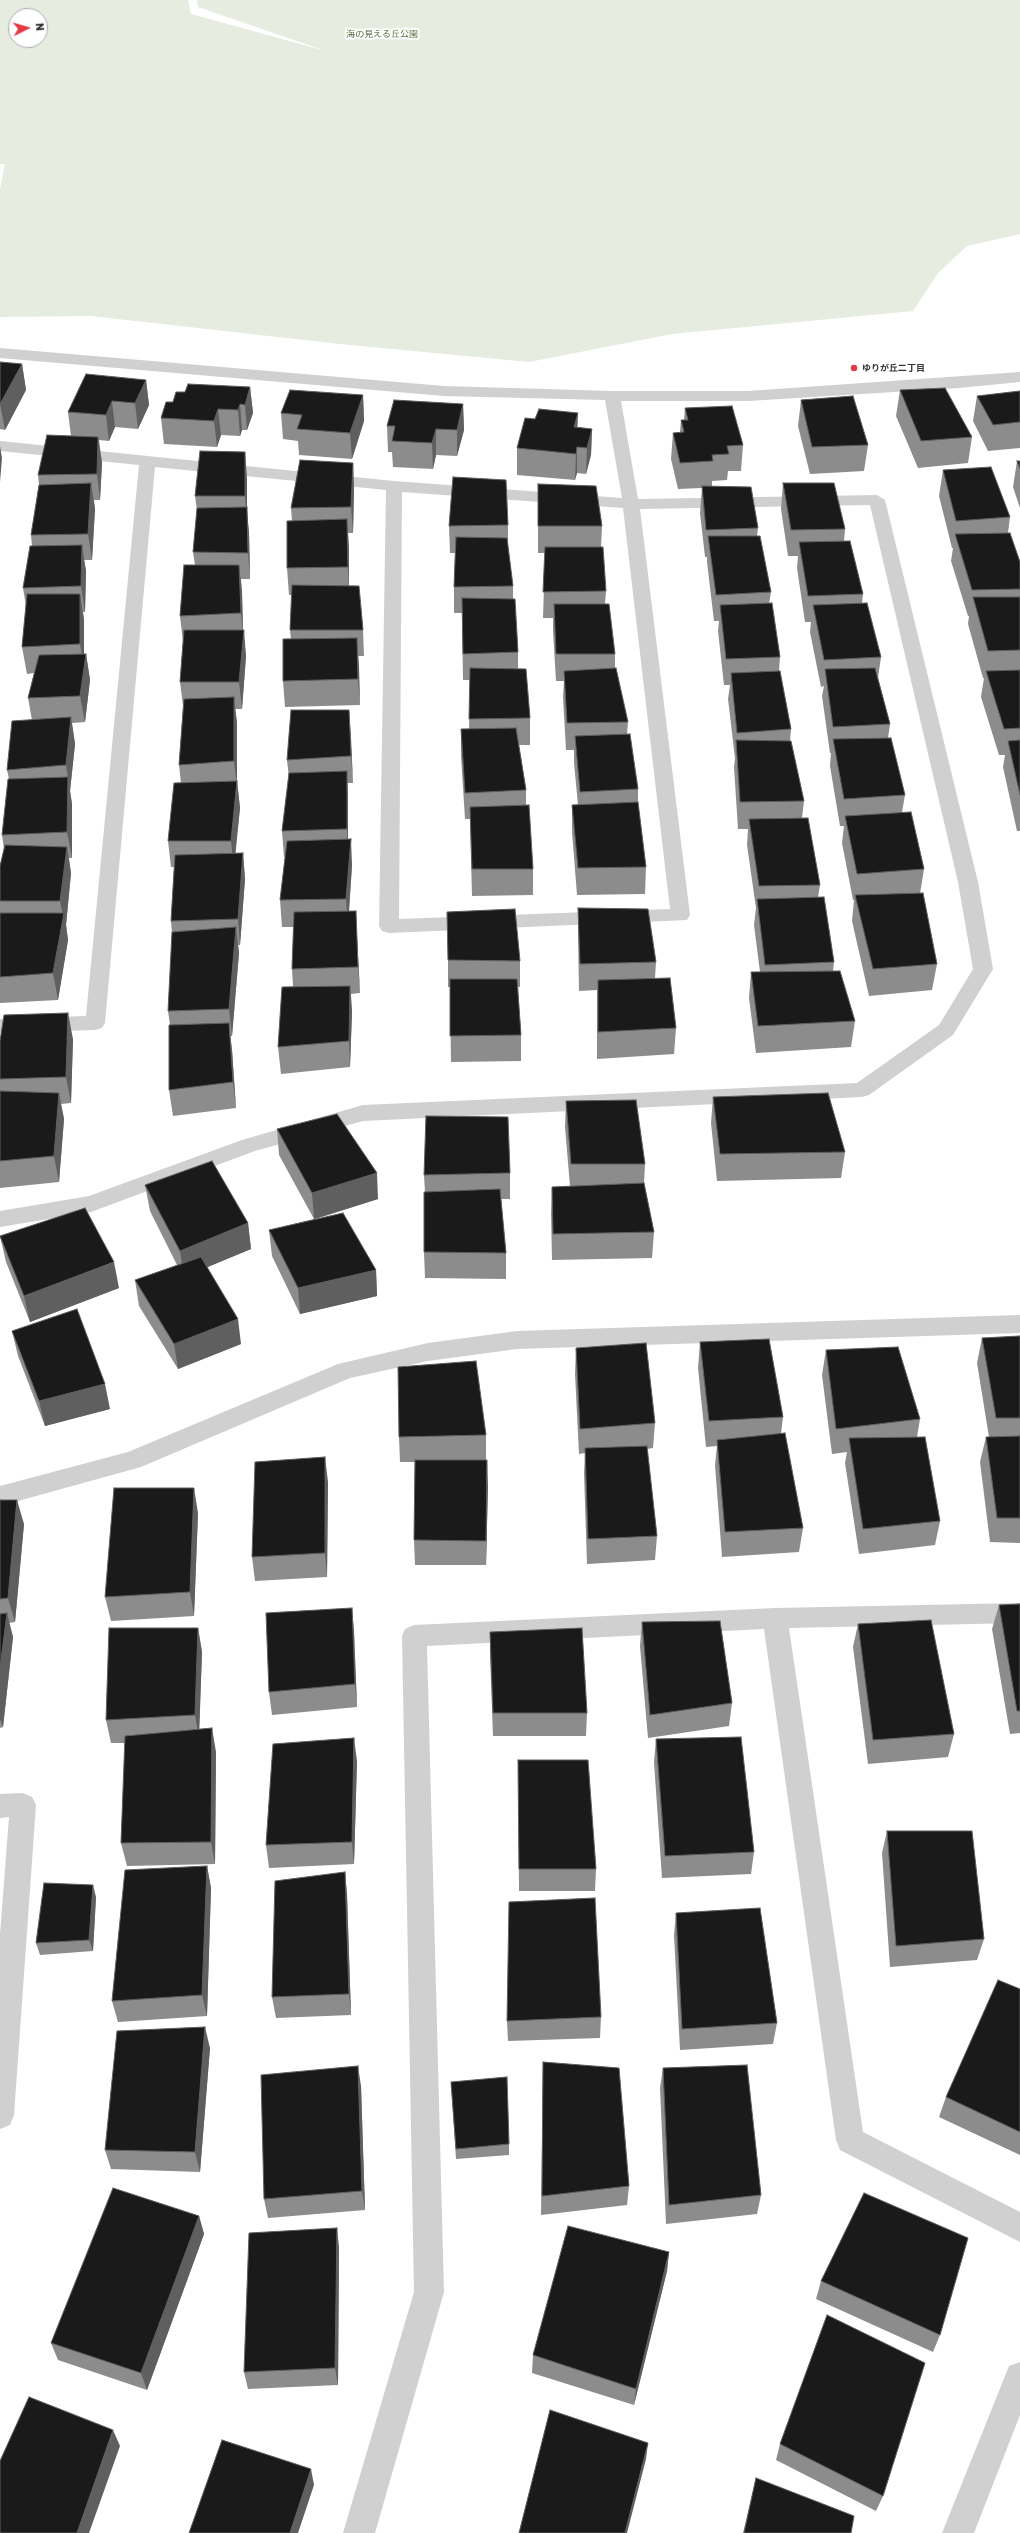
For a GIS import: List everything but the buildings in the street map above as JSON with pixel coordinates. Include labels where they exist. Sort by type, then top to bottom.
[{"type":"street","points":[[0,353],[444,391],[612,396],[748,396],[958,383],[1020,377]]},
{"type":"street","points":[[394,486],[390,926],[680,915],[631,504],[612,396]]},
{"type":"street","points":[[0,446],[394,486],[631,504],[877,500],[968,882],[983,969],[946,1030],[862,1090],[363,1113],[249,1145],[90,1204],[0,1219]]},
{"type":"street","points":[[0,1026],[95,1023],[148,460]]},
{"type":"street","points":[[0,1496],[133,1460],[346,1370],[428,1352],[517,1340],[1020,1324]]},
{"type":"street","points":[[359,2533],[429,2292],[414,1636],[776,1618],[1020,1613]]},
{"type":"street","points":[[776,1618],[850,2140],[1020,2228]]},
{"type":"street","points":[[0,1806],[23,1805],[0,2116]]},
{"type":"street","points":[[958,2533],[1020,2377]]},
{"type":"green space","name":"海の見える丘公園","points":[[0,0],[188,0],[191,14],[326,51],[198,7],[197,0],[1020,0],[1020,234],[967,246],[938,273],[913,311],[672,334],[529,362],[340,344],[91,316],[0,317],[0,189],[5,164],[0,164]]},
{"type":"place","name":"ゆりが丘二丁目","points":[[854,368]]}]
